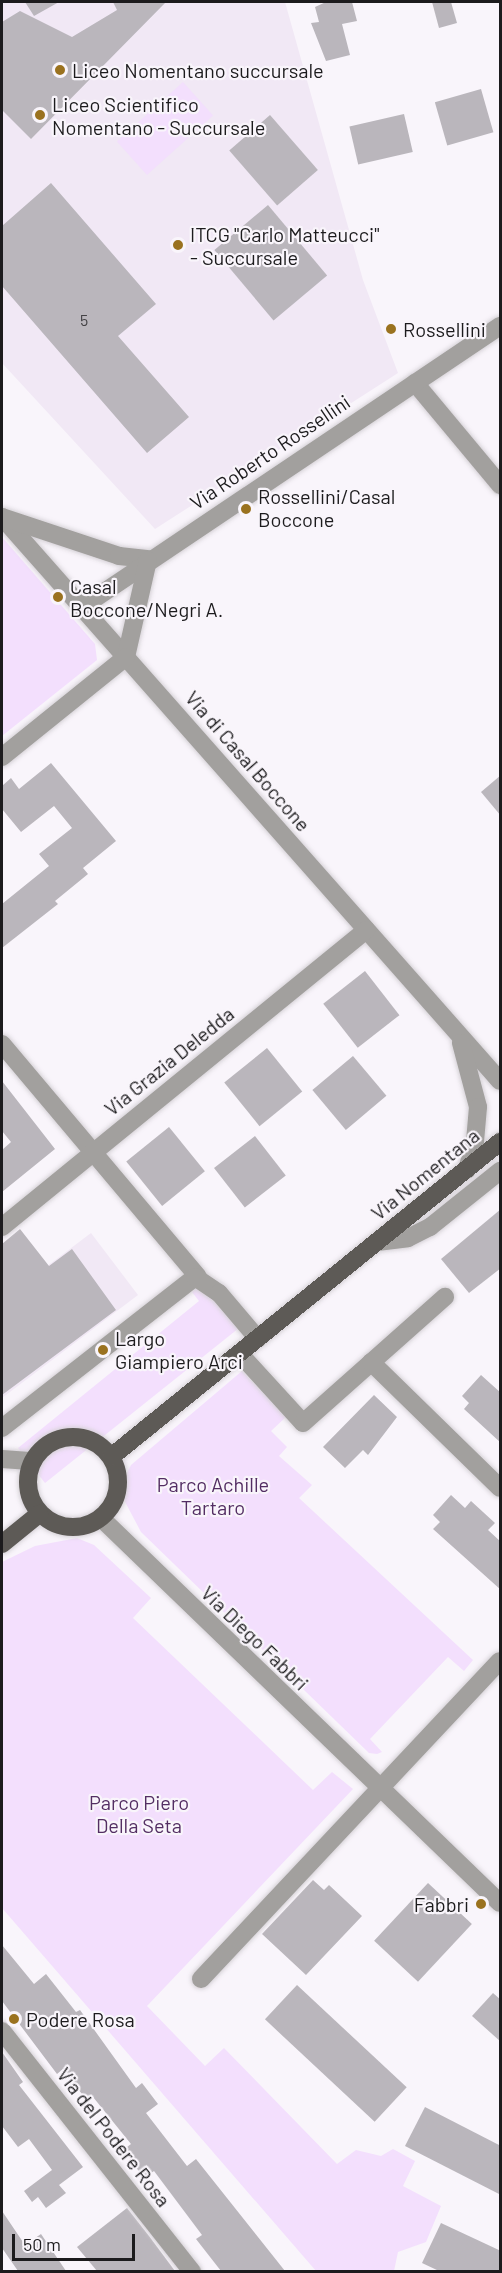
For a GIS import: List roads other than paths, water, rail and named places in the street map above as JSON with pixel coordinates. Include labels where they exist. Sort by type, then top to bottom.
[{"type":"main road","name":"Via Nomentana","points":[[111,1457],[501,1142]]},
{"type":"main road","points":[[67,1437],[89,1439],[111,1457],[117,1471],[117,1492],[101,1518],[68,1527],[39,1514],[29,1493],[33,1461],[47,1445],[67,1437]]},
{"type":"main road","points":[[2,1545],[39,1514]]},
{"type":"street","name":"Via Roberto Rossellini","points":[[82,606],[149,559],[501,326]]},
{"type":"street","points":[[415,383],[501,485]]},
{"type":"street","points":[[2,517],[119,556],[149,559],[140,580],[126,657],[2,757]]},
{"type":"street","name":"Via di Casal Boccone","points":[[2,517],[501,1081]]},
{"type":"street","name":"Via Grazia Deledda","points":[[2,1227],[366,930]]},
{"type":"street","name":"Via di Casal Boccone","points":[[459,1036],[478,1107],[475,1143],[467,1170]]},
{"type":"street","points":[[2,1044],[198,1277],[219,1293],[258,1340]]},
{"type":"street","name":"Via Nomentana","points":[[377,1242],[408,1238],[430,1227],[501,1171]]},
{"type":"street","points":[[2,1428],[198,1277]]},
{"type":"street","points":[[240,1354],[303,1423],[445,1297]]},
{"type":"street","points":[[371,1362],[501,1488]]},
{"type":"street","points":[[2,1459],[33,1461]]},
{"type":"street","name":"Via Diego Fabbri","points":[[101,1518],[501,1903]]},
{"type":"street","points":[[201,1979],[501,1661]]},
{"type":"street","name":"Via del Podere Rosa","points":[[2,2031],[192,2271]]},
{"type":"place","name":"Liceo Nomentano succursale","points":[[60,70]]},
{"type":"place","name":"Liceo Scientifico Nomentano - Succursale","points":[[40,115]]},
{"type":"place","name":"ITCG \"Carlo Matteucci\" - Succursale","points":[[178,245]]},
{"type":"place","name":"Rossellini","points":[[391,329]]},
{"type":"place","name":"Rossellini/Casal Boccone","points":[[246,509]]},
{"type":"place","name":"Casal Boccone/Negri A.","points":[[58,597]]},
{"type":"place","name":"Largo Giampiero Arci","points":[[103,1350]]},
{"type":"place","name":"Fabbri","points":[[481,1904]]},
{"type":"place","name":"Podere Rosa","points":[[14,2019]]},
{"type":"park label","name":"Parco Achille Tartaro","points":[[213,1496]]},
{"type":"park label","name":"Parco Piero Della Seta","points":[[139,1814]]}]
